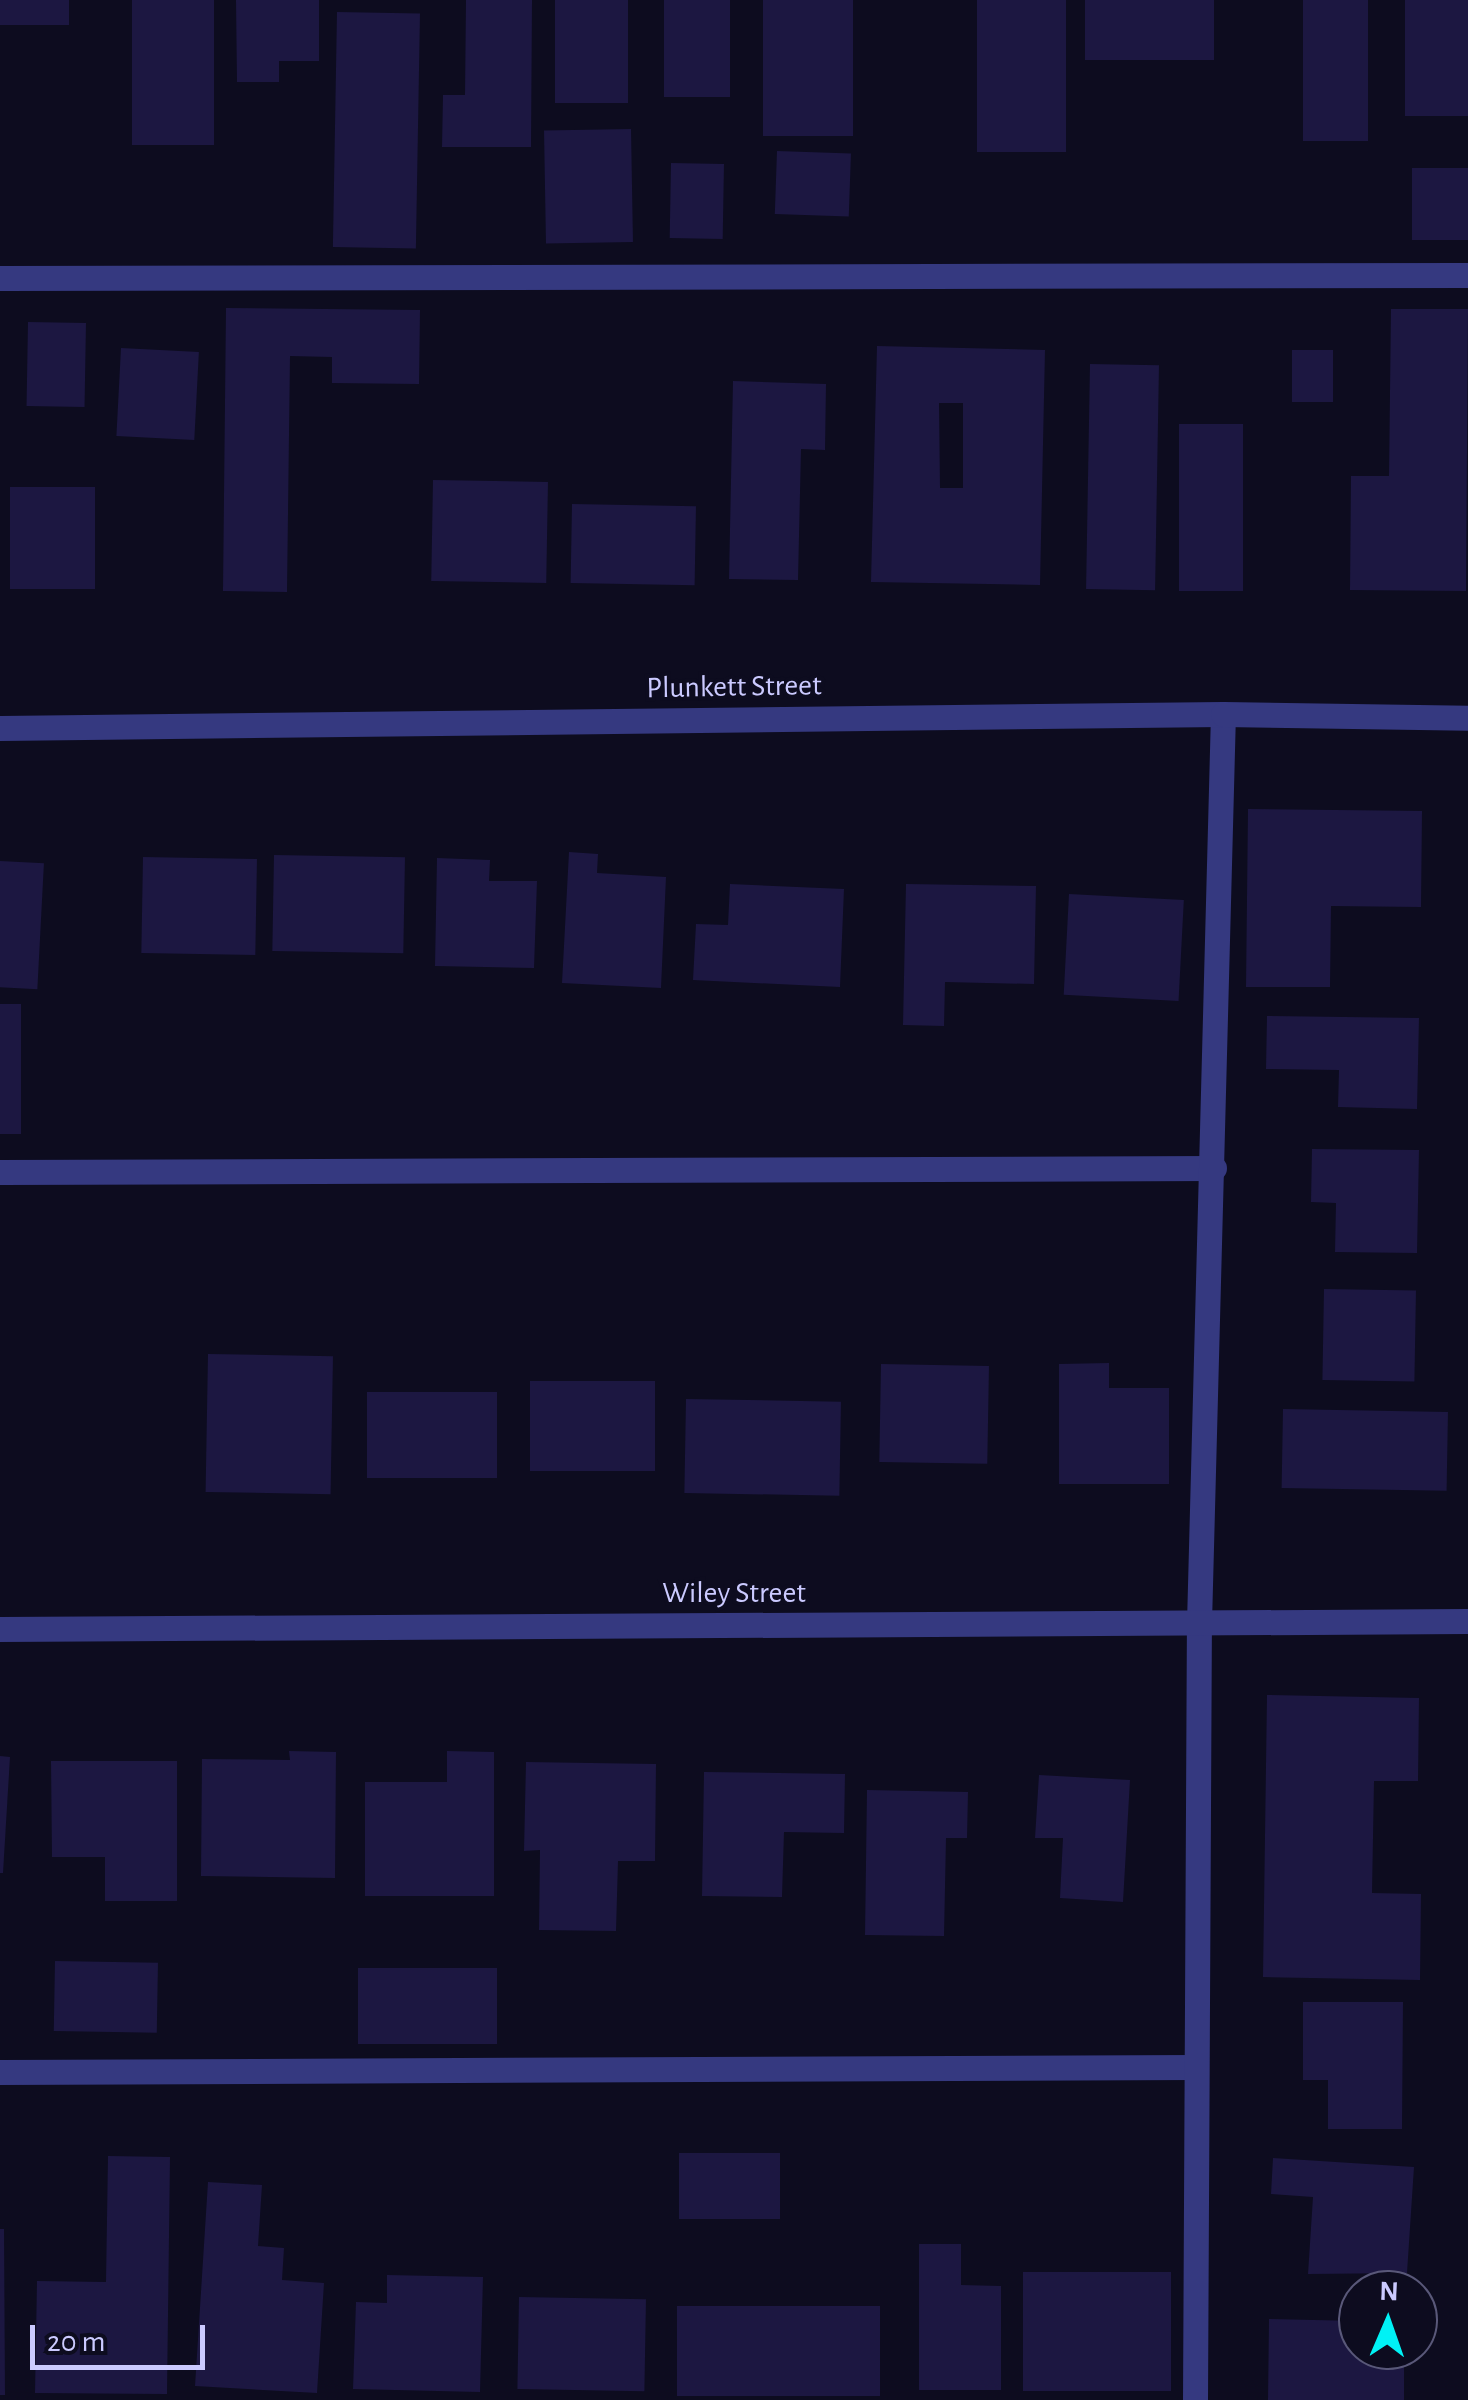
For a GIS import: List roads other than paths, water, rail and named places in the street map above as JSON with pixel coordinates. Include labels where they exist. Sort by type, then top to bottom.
[{"type":"street","points":[[0,278],[1468,275]]},
{"type":"street","points":[[1195,2400],[1199,1623],[1224,714]]},
{"type":"street","name":"Plunkett Street","points":[[0,728],[1224,714],[1468,718]]},
{"type":"street","points":[[0,1172],[1214,1168]]},
{"type":"street","name":"Wiley Street","points":[[0,1629],[1468,1620]]},
{"type":"street","points":[[0,2072],[1194,2067]]}]
